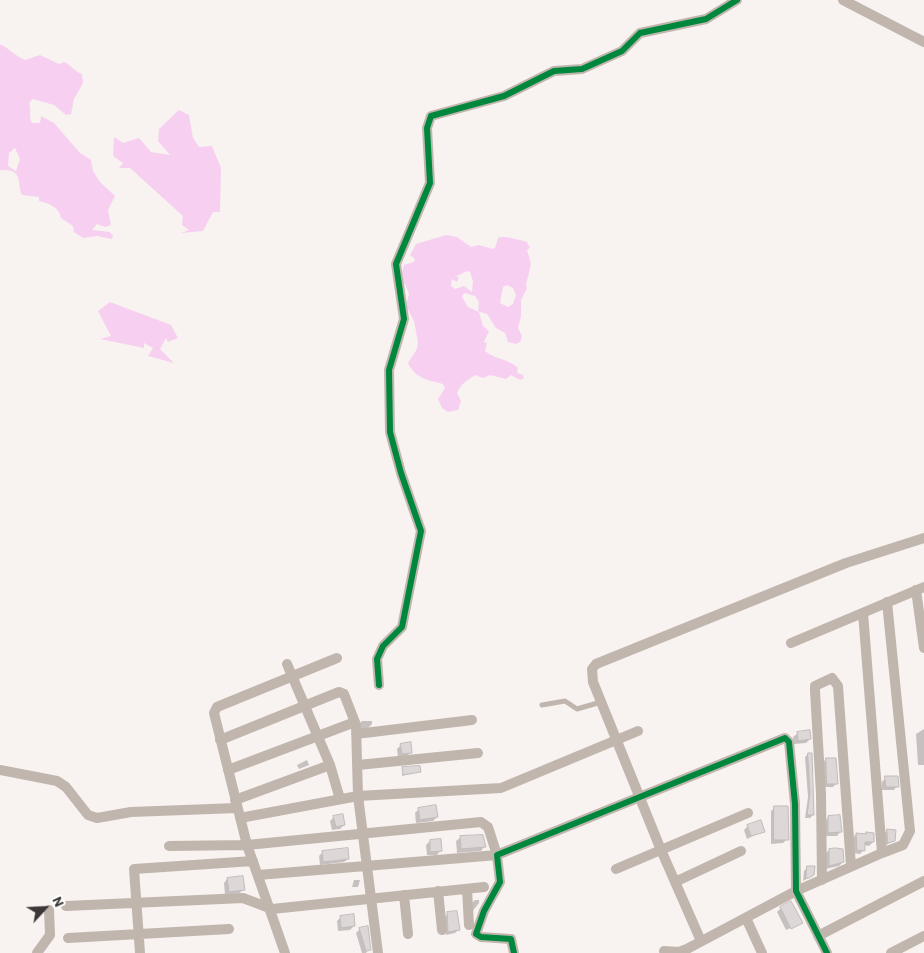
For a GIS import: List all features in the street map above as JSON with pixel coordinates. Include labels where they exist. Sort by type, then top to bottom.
[{"type":"street","points":[[379,685],[377,659],[383,646],[402,627],[421,531],[401,473],[390,432],[389,370],[404,320],[396,264],[430,183],[427,128],[431,116],[504,96],[554,71],[582,69],[622,51],[640,33],[706,19],[737,0]]},
{"type":"street","points":[[843,0],[924,42]]},
{"type":"street","points":[[702,941],[661,850],[601,702],[591,674],[596,664],[846,564],[924,538]]},
{"type":"street","points":[[791,643],[920,588],[924,648]]},
{"type":"street","points":[[664,951],[679,952],[796,891],[903,845],[910,831],[887,602]]},
{"type":"street","points":[[863,613],[882,853]]},
{"type":"street","points":[[285,953],[272,909],[247,845],[214,712],[217,707],[338,658]]},
{"type":"street","points":[[287,664],[330,765],[340,800]]},
{"type":"street","points":[[822,880],[821,794],[815,686],[832,678],[838,686],[851,866]]},
{"type":"street","points":[[220,740],[342,693],[346,697],[355,722],[358,796],[378,953]]},
{"type":"street","points":[[356,734],[472,720]]},
{"type":"street","points":[[228,770],[355,722]]},
{"type":"street","points":[[0,770],[57,781],[66,787],[88,815],[97,818],[131,812],[237,809],[340,800],[358,796],[500,788],[638,731]]},
{"type":"street","points":[[258,874],[497,855],[641,798],[781,738],[787,739],[795,804],[796,891],[818,936],[823,952]]},
{"type":"street","points":[[358,765],[478,753]]},
{"type":"street","points":[[237,809],[330,765]]},
{"type":"street","points":[[616,869],[748,813]]},
{"type":"street","points":[[169,846],[247,845],[482,822],[488,827],[497,855],[500,880],[499,887],[484,910],[476,932],[478,936],[511,939],[514,953]]},
{"type":"street","points":[[675,882],[741,851]]},
{"type":"street","points":[[140,953],[134,869],[253,860]]},
{"type":"street","points":[[818,936],[924,881]]},
{"type":"street","points":[[66,906],[243,898],[272,909],[438,891],[484,888]]},
{"type":"street","points":[[466,889],[470,925]]},
{"type":"street","points":[[438,891],[442,930]]},
{"type":"street","points":[[404,895],[408,934]]},
{"type":"street","points":[[37,953],[50,936],[49,910]]},
{"type":"street","points":[[746,918],[762,953]]},
{"type":"street","points":[[68,938],[229,928]]},
{"type":"street","points":[[891,953],[924,936]]},
{"type":"lane","points":[[542,705],[565,701],[577,709],[601,702]]},
{"type":"shaded area","points":[[0,44],[25,60],[40,55],[59,64],[64,62],[82,74],[83,83],[74,99],[71,114],[66,115],[54,105],[33,99],[29,103],[30,118],[32,123],[40,123],[41,116],[54,123],[80,153],[91,160],[93,171],[100,182],[115,196],[108,210],[111,225],[105,227],[97,224],[92,230],[110,232],[113,236],[112,239],[97,236],[83,238],[74,232],[73,226],[61,218],[59,211],[47,203],[39,201],[39,197],[22,195],[16,174],[8,170],[0,170]],"holes":[[[15,148],[20,159],[16,171],[8,166],[9,153]]]},
{"type":"shaded area","points":[[179,110],[189,115],[193,138],[199,147],[212,146],[221,168],[220,212],[213,212],[203,231],[181,233],[189,230],[182,225],[183,216],[130,168],[119,168],[123,163],[113,156],[114,137],[123,143],[139,138],[151,152],[170,155],[158,141],[159,129]]},
{"type":"shaded area","points":[[446,235],[457,237],[471,247],[479,245],[493,249],[498,238],[501,237],[527,242],[530,248],[527,250],[531,264],[527,288],[521,300],[521,316],[518,328],[522,336],[520,342],[516,344],[508,342],[505,333],[496,328],[487,314],[478,311],[479,302],[475,296],[464,293],[462,297],[468,307],[479,312],[483,326],[489,331],[484,342],[487,343],[485,351],[514,365],[518,368],[517,373],[523,375],[524,378],[520,380],[511,375],[506,379],[490,375],[483,378],[475,375],[463,384],[457,393],[461,401],[458,410],[448,412],[442,408],[438,399],[445,388],[443,384],[427,380],[418,375],[408,363],[417,349],[418,342],[414,321],[406,306],[409,294],[405,284],[400,281],[404,265],[414,262],[415,259],[410,255],[416,244]],"holes":[[[467,271],[470,272],[473,281],[472,292],[464,286],[455,289],[451,286],[452,279],[457,282],[459,277],[455,277]],[[507,285],[513,288],[516,295],[513,304],[508,307],[500,303],[503,287]]]},
{"type":"shaded area","points":[[110,302],[171,325],[178,338],[168,342],[166,338],[160,349],[174,363],[148,356],[153,348],[144,343],[144,348],[100,339],[111,336],[98,311]]},
{"type":"building","points":[[810,730],[811,739],[798,741],[797,732]]},
{"type":"building","points":[[411,742],[412,753],[402,754],[400,744]]},
{"type":"building","points":[[808,753],[812,753],[814,815],[807,815],[810,793]]},
{"type":"building","points":[[826,758],[836,758],[838,784],[827,784]]},
{"type":"building","points":[[420,766],[421,772],[403,775],[402,767]]},
{"type":"building","points":[[885,776],[898,776],[899,787],[886,787]]},
{"type":"building","points":[[436,805],[438,817],[420,820],[418,808]]},
{"type":"building","points":[[774,806],[788,806],[789,840],[774,840]]},
{"type":"building","points":[[343,814],[345,825],[336,827],[333,816]]},
{"type":"building","points":[[840,815],[842,832],[828,833],[828,816]]},
{"type":"building","points":[[761,820],[765,832],[751,836],[747,825]]},
{"type":"building","points":[[887,829],[896,830],[895,841],[888,843]]},
{"type":"building","points":[[866,832],[874,833],[874,842],[865,842],[865,851],[857,850],[856,833],[866,834]]},
{"type":"building","points":[[483,835],[486,847],[461,849],[460,836]]},
{"type":"building","points":[[441,839],[442,851],[430,852],[430,840]]},
{"type":"building","points":[[348,848],[349,859],[323,862],[322,851]]},
{"type":"building","points":[[829,849],[843,849],[844,862],[829,866]]},
{"type":"building","points":[[807,866],[815,866],[814,875],[809,878],[806,878]]},
{"type":"building","points":[[243,876],[245,890],[229,892],[227,878]]},
{"type":"building","points":[[791,901],[803,923],[791,929],[780,907]]},
{"type":"building","points":[[457,911],[460,930],[448,932],[447,912]]},
{"type":"building","points":[[354,914],[355,926],[341,928],[340,916]]},
{"type":"building","points":[[368,926],[371,950],[366,951],[359,928]]},
{"type":"cycle path","points":[[379,685],[377,659],[383,646],[402,627],[421,531],[401,473],[390,432],[389,370],[404,319],[396,264],[430,183],[427,128],[431,116],[504,96],[554,71],[582,69],[622,51],[640,33],[706,19],[737,0]]},
{"type":"cycle path","points":[[514,953],[511,939],[481,937],[476,934],[484,911],[500,882],[497,855],[785,738],[789,742],[795,804],[796,891],[827,953]]}]
